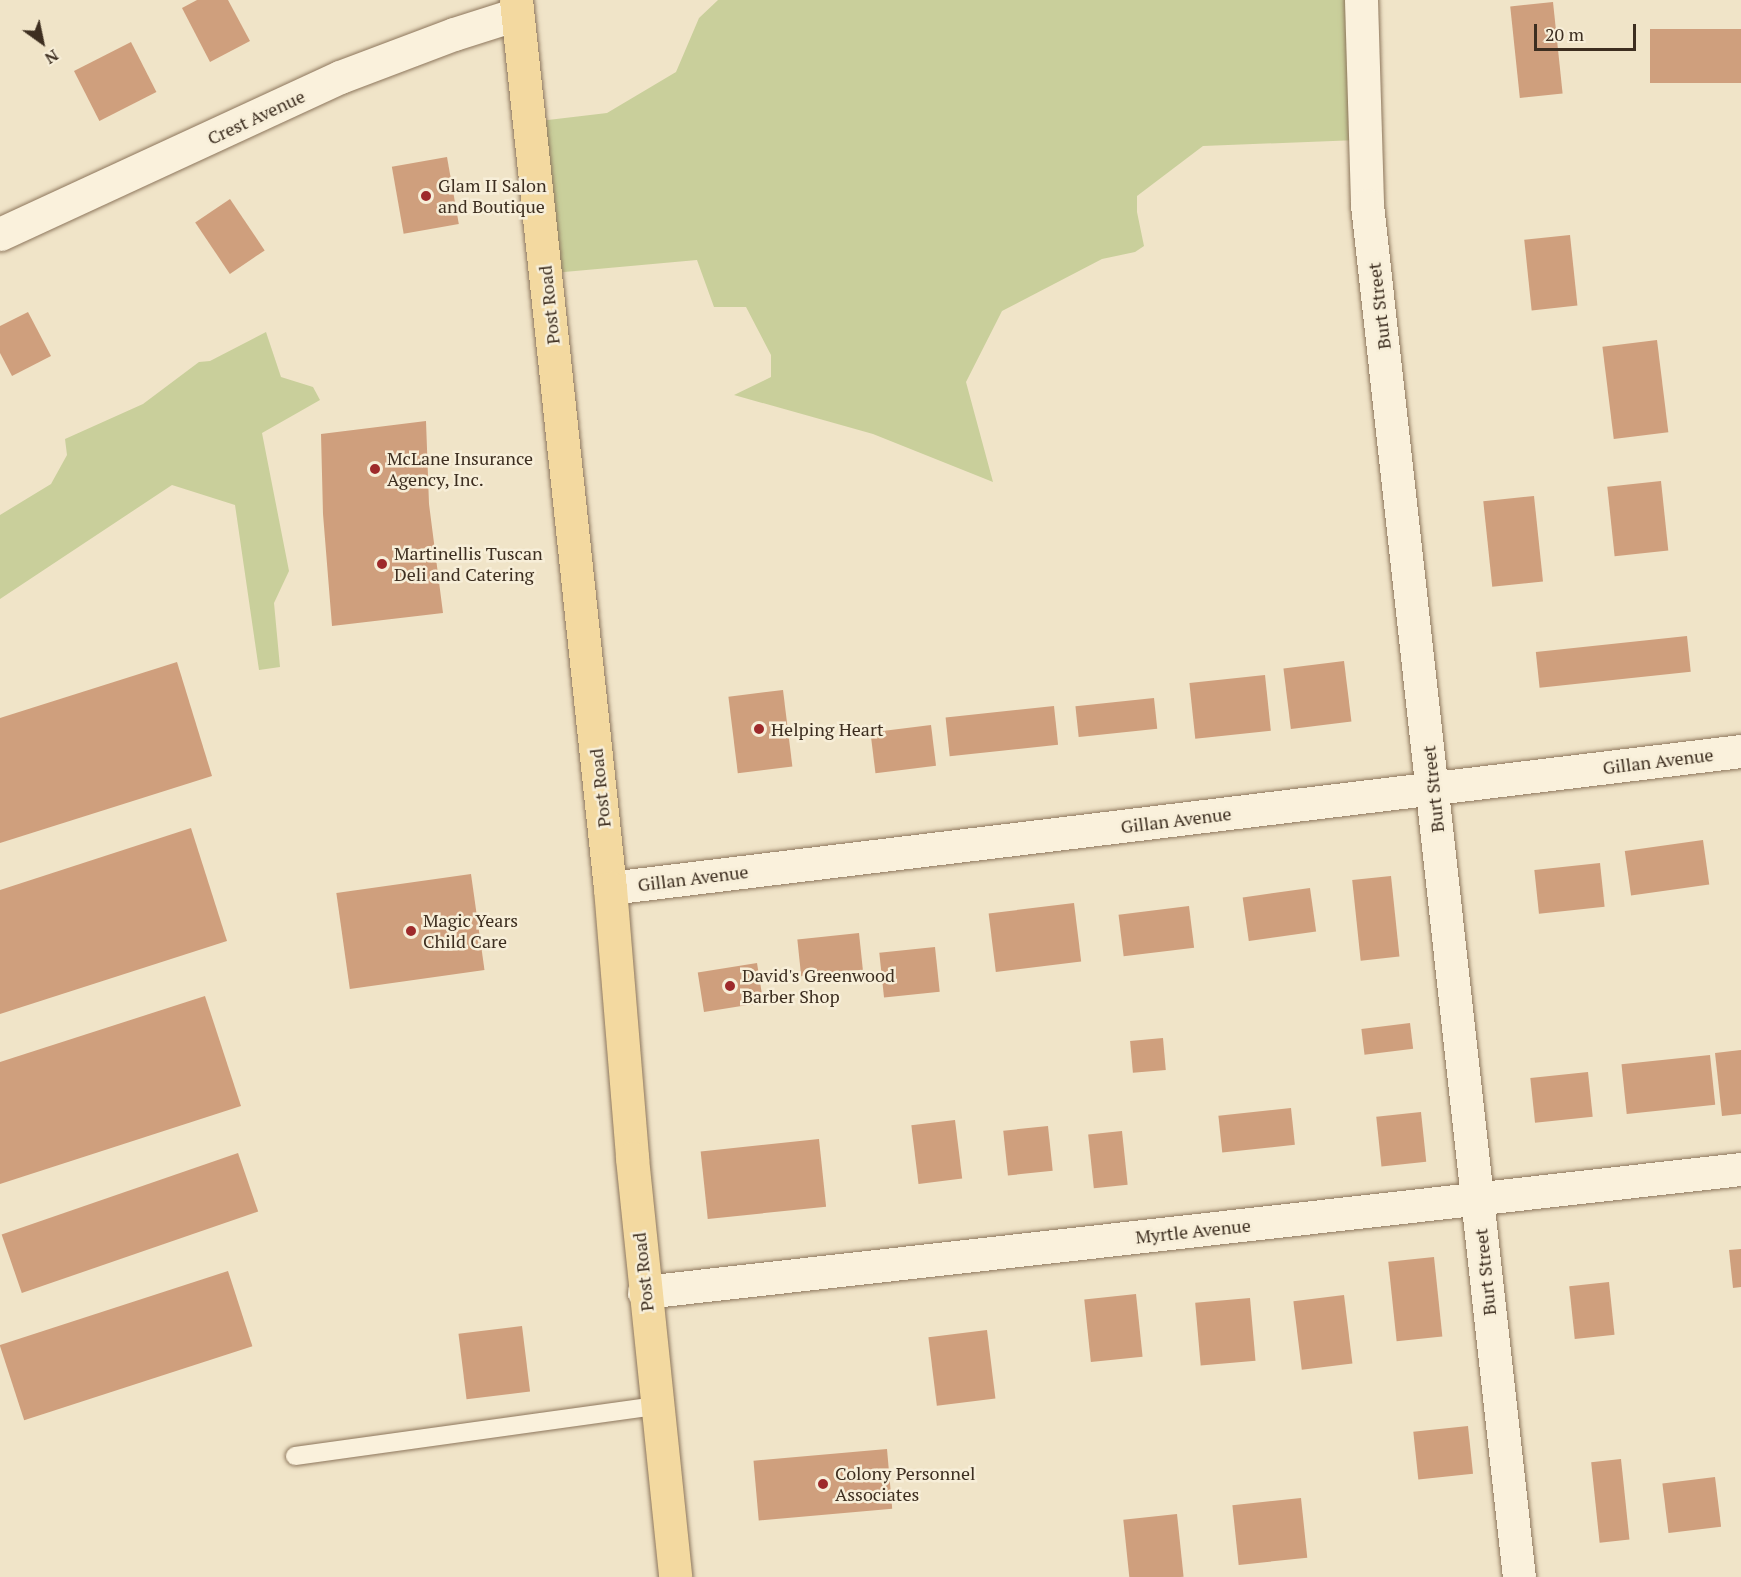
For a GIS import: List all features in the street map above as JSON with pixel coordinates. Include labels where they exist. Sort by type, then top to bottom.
[{"type":"main road","name":"Post Road","points":[[516,7],[610,888],[644,1292],[675,1577]]},
{"type":"street","name":"Burt Street","points":[[1361,0],[1366,205],[1433,788],[1519,1577]]},
{"type":"street","name":"Crest Avenue","points":[[0,234],[340,77],[454,34],[516,7]]},
{"type":"street","name":"Gillan Avenue","points":[[610,888],[1741,751]]},
{"type":"street","name":"Myrtle Avenue","points":[[644,1292],[1741,1170]]},
{"type":"lane","points":[[295,1456],[657,1406]]},
{"type":"green space","points":[[718,0],[1364,0],[1358,140],[1203,146],[1137,196],[1137,212],[1144,246],[1135,252],[1102,259],[1002,311],[966,382],[993,482],[873,434],[734,395],[771,377],[771,355],[746,307],[714,307],[697,260],[553,273],[531,122],[607,113],[676,72],[699,18]]},
{"type":"green space","points":[[266,332],[281,377],[313,387],[320,400],[262,433],[289,571],[274,603],[280,667],[259,670],[235,505],[172,485],[0,599],[0,515],[51,484],[67,455],[65,439],[143,404],[199,362],[210,361]]},
{"type":"building","points":[[197,0],[228,0],[250,41],[210,62],[182,8]]},
{"type":"building","points":[[1553,2],[1563,93],[1520,98],[1510,6]]},
{"type":"building","points":[[1650,29],[1741,29],[1741,83],[1650,83]]},
{"type":"building","points":[[131,42],[156,92],[99,121],[74,71]]},
{"type":"building","name":"Glam II Salon and Boutique","points":[[447,157],[459,224],[404,234],[392,167]]},
{"type":"building","points":[[230,199],[265,250],[230,274],[195,222]]},
{"type":"building","points":[[1570,235],[1577,306],[1532,310],[1524,240]]},
{"type":"building","points":[[28,312],[51,356],[12,376],[0,353],[0,326]]},
{"type":"building","points":[[1657,340],[1668,432],[1614,439],[1602,347]]},
{"type":"building","points":[[426,421],[429,504],[443,613],[332,626],[323,514],[321,434]]},
{"type":"building","points":[[1661,481],[1668,551],[1615,556],[1607,487]]},
{"type":"building","points":[[1534,496],[1543,582],[1492,587],[1483,501]]},
{"type":"building","points":[[1687,636],[1691,672],[1540,688],[1536,652]]},
{"type":"building","points":[[1344,661],[1351,722],[1291,729],[1283,668]]},
{"type":"building","points":[[177,662],[212,776],[0,843],[0,718]]},
{"type":"building","points":[[1265,675],[1271,731],[1195,739],[1189,683]]},
{"type":"building","name":"Helping Heart","points":[[783,690],[792,766],[738,773],[728,697]]},
{"type":"building","points":[[1154,698],[1157,729],[1079,737],[1075,706]]},
{"type":"building","points":[[1054,706],[1058,745],[950,756],[946,717]]},
{"type":"building","points":[[931,725],[936,766],[875,773],[870,732]]},
{"type":"building","points":[[191,828],[227,941],[0,1014],[0,890]]},
{"type":"building","points":[[1703,840],[1709,885],[1631,896],[1625,851]]},
{"type":"building","points":[[1600,863],[1605,907],[1539,914],[1534,870]]},
{"type":"building","name":"Magic Years Child Care","points":[[471,874],[484,970],[350,989],[336,893]]},
{"type":"building","points":[[1391,876],[1399,957],[1361,961],[1352,880]]},
{"type":"building","points":[[1310,888],[1316,932],[1249,941],[1243,897]]},
{"type":"building","points":[[1074,903],[1081,962],[996,972],[989,913]]},
{"type":"building","points":[[1189,906],[1194,948],[1124,956],[1119,915]]},
{"type":"building","points":[[859,933],[863,970],[801,976],[797,939]]},
{"type":"building","points":[[935,947],[940,992],[884,998],[879,953]]},
{"type":"building","name":"David's Greenwood Barber Shop","points":[[757,963],[763,1003],[704,1012],[698,972]]},
{"type":"building","points":[[205,996],[241,1106],[0,1184],[0,1062]]},
{"type":"building","points":[[1410,1023],[1413,1049],[1365,1055],[1361,1029]]},
{"type":"building","points":[[1163,1038],[1166,1070],[1133,1073],[1130,1041]]},
{"type":"building","points":[[1741,1050],[1741,1114],[1722,1116],[1715,1053]]},
{"type":"building","points":[[1710,1055],[1715,1105],[1627,1114],[1621,1064]]},
{"type":"building","points":[[1588,1072],[1593,1117],[1535,1123],[1530,1078]]},
{"type":"building","points":[[1291,1108],[1295,1145],[1222,1152],[1218,1116]]},
{"type":"building","points":[[1421,1112],[1426,1162],[1381,1166],[1376,1117]]},
{"type":"building","points":[[955,1120],[962,1179],[919,1184],[911,1125]]},
{"type":"building","points":[[1048,1126],[1053,1171],[1008,1175],[1003,1131]]},
{"type":"building","points":[[1122,1131],[1128,1185],[1094,1188],[1088,1135]]},
{"type":"building","points":[[819,1139],[826,1207],[708,1219],[701,1151]]},
{"type":"building","points":[[238,1153],[258,1212],[22,1293],[2,1234]]},
{"type":"building","points":[[1741,1249],[1741,1287],[1733,1288],[1729,1250]]},
{"type":"building","points":[[1434,1257],[1442,1337],[1397,1341],[1388,1262]]},
{"type":"building","points":[[228,1271],[252,1346],[24,1420],[0,1345]]},
{"type":"building","points":[[1609,1282],[1615,1335],[1575,1339],[1569,1286]]},
{"type":"building","points":[[1136,1294],[1143,1357],[1091,1362],[1084,1299]]},
{"type":"building","points":[[1344,1295],[1352,1363],[1302,1370],[1293,1301]]},
{"type":"building","points":[[1250,1298],[1255,1361],[1201,1366],[1195,1303]]},
{"type":"building","points":[[522,1326],[530,1392],[467,1399],[458,1334]]},
{"type":"building","points":[[987,1330],[995,1398],[937,1406],[928,1337]]},
{"type":"building","points":[[1468,1426],[1473,1474],[1418,1479],[1413,1432]]},
{"type":"building","name":"Colony Personnel Associates","points":[[887,1449],[892,1509],[759,1520],[754,1461]]},
{"type":"building","points":[[1621,1459],[1629,1540],[1600,1543],[1591,1462]]},
{"type":"building","points":[[1715,1477],[1721,1527],[1668,1533],[1662,1483]]},
{"type":"building","points":[[1301,1498],[1307,1558],[1239,1565],[1232,1505]]},
{"type":"building","points":[[1177,1514],[1184,1577],[1129,1577],[1123,1520]]},
{"type":"place","name":"Glam II Salon and Boutique","points":[[426,196]]},
{"type":"place","name":"McLane Insurance Agency, Inc.","points":[[375,469]]},
{"type":"place","name":"Martinellis Tuscan Deli and Catering","points":[[382,564]]},
{"type":"place","name":"Helping Heart","points":[[759,729]]},
{"type":"place","name":"Magic Years Child Care","points":[[411,931]]},
{"type":"place","name":"David's Greenwood Barber Shop","points":[[730,986]]},
{"type":"place","name":"Colony Personnel Associates","points":[[823,1484]]}]
